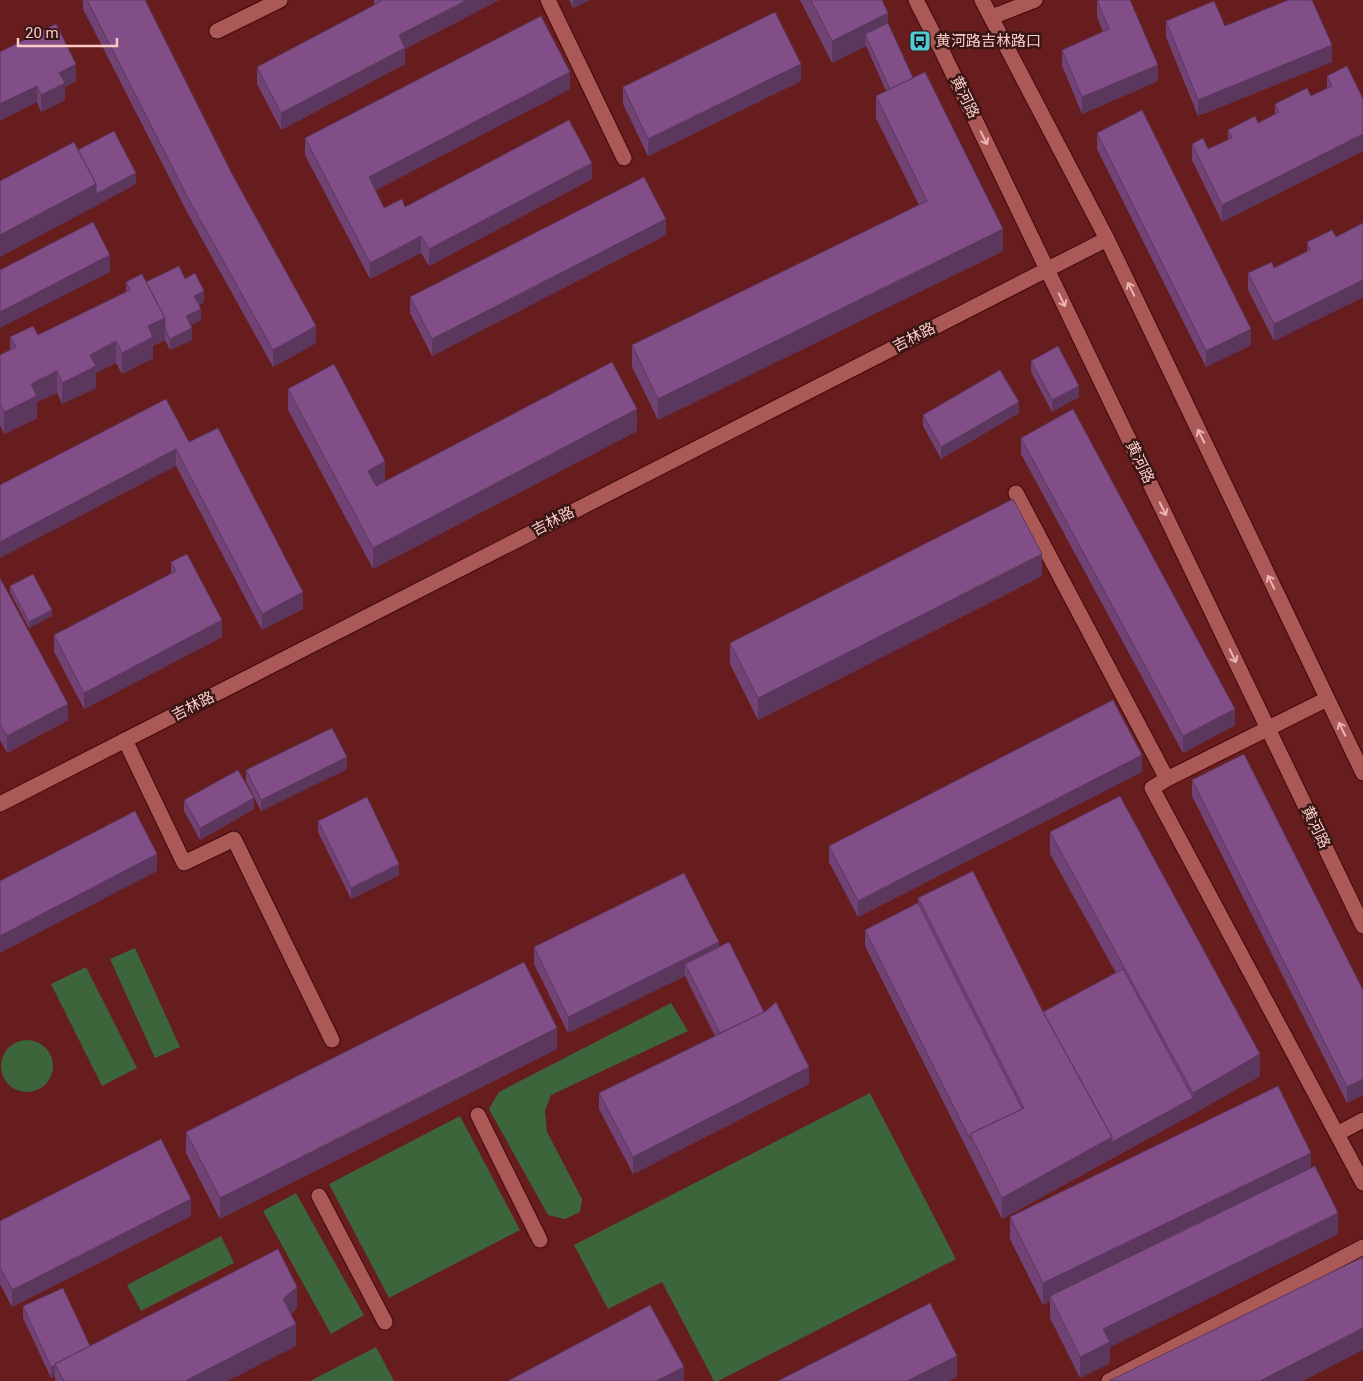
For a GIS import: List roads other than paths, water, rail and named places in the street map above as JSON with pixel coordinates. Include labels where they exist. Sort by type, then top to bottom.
[{"type":"street","points":[[217,31],[280,0]]},
{"type":"street","points":[[548,0],[624,158]]},
{"type":"street","name":"黄河路","points":[[916,0],[1363,926]]},
{"type":"street","points":[[982,0],[1107,239],[1363,773]]},
{"type":"street","points":[[992,18],[1036,0]]},
{"type":"street","name":"吉林路","points":[[1,801],[125,740],[1107,239]]},
{"type":"street","points":[[1016,493],[1167,779]]},
{"type":"street","points":[[1328,699],[1152,788],[1363,1183]]},
{"type":"street","points":[[125,740],[184,863],[234,839],[332,1040]]},
{"type":"street","points":[[478,1115],[540,1240]]},
{"type":"street","points":[[1338,1134],[1363,1120]]},
{"type":"street","points":[[320,1196],[385,1322]]},
{"type":"street","points":[[1109,1381],[1363,1247]]},
{"type":"place","name":"黄河路吉林路口","points":[[920,41]]}]
